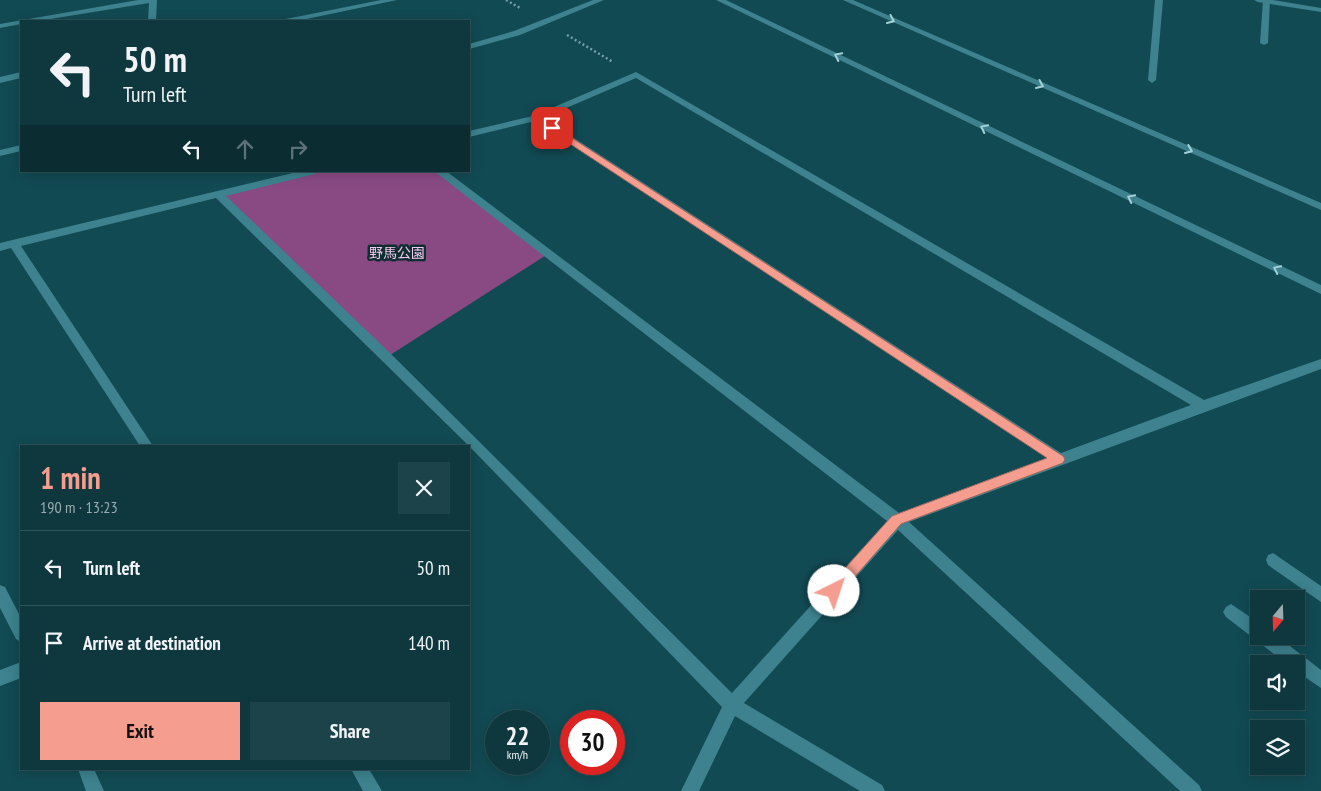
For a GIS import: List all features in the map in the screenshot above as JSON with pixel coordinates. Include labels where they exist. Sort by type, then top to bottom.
[{"type":"street","points":[[32,20],[153,0],[152,20]]},
{"type":"street","points":[[332,0],[345,10]]},
{"type":"street","points":[[291,20],[393,0]]},
{"type":"street","points":[[470,47],[517,32],[600,0]]},
{"type":"street","points":[[720,0],[1321,290]]},
{"type":"street","points":[[847,0],[1321,207]]},
{"type":"street","points":[[1152,80],[1159,0]]},
{"type":"street","points":[[1264,43],[1262,1],[1321,10]]},
{"type":"street","points":[[0,26],[20,22]]},
{"type":"street","points":[[0,80],[20,75]]},
{"type":"street","points":[[470,134],[536,118],[636,75],[1203,406]]},
{"type":"street","points":[[536,118],[1059,459]]},
{"type":"street","points":[[0,153],[20,148]]},
{"type":"street","points":[[0,248],[311,172]]},
{"type":"street","points":[[440,172],[897,520],[1192,791]]},
{"type":"street","points":[[219,194],[387,357],[732,705],[876,791]]},
{"type":"street","points":[[14,244],[146,445]]},
{"type":"street","points":[[690,791],[732,705],[897,520],[1321,364]]},
{"type":"street","points":[[1273,560],[1321,596]]},
{"type":"street","points":[[0,592],[20,632]]},
{"type":"street","points":[[1231,612],[1250,626]]},
{"type":"street","points":[[1276,645],[1321,680]]},
{"type":"street","points":[[0,678],[20,670]]},
{"type":"street","points":[[86,770],[95,791]]},
{"type":"street","points":[[360,770],[374,791]]},
{"type":"path","points":[[561,32],[636,75]]},
{"type":"green space","name":"野馬公園","points":[[311,172],[440,172],[548,254],[387,357],[219,195]]},
{"type":"route","points":[[552,128],[1059,459],[897,520],[834,591]]}]
